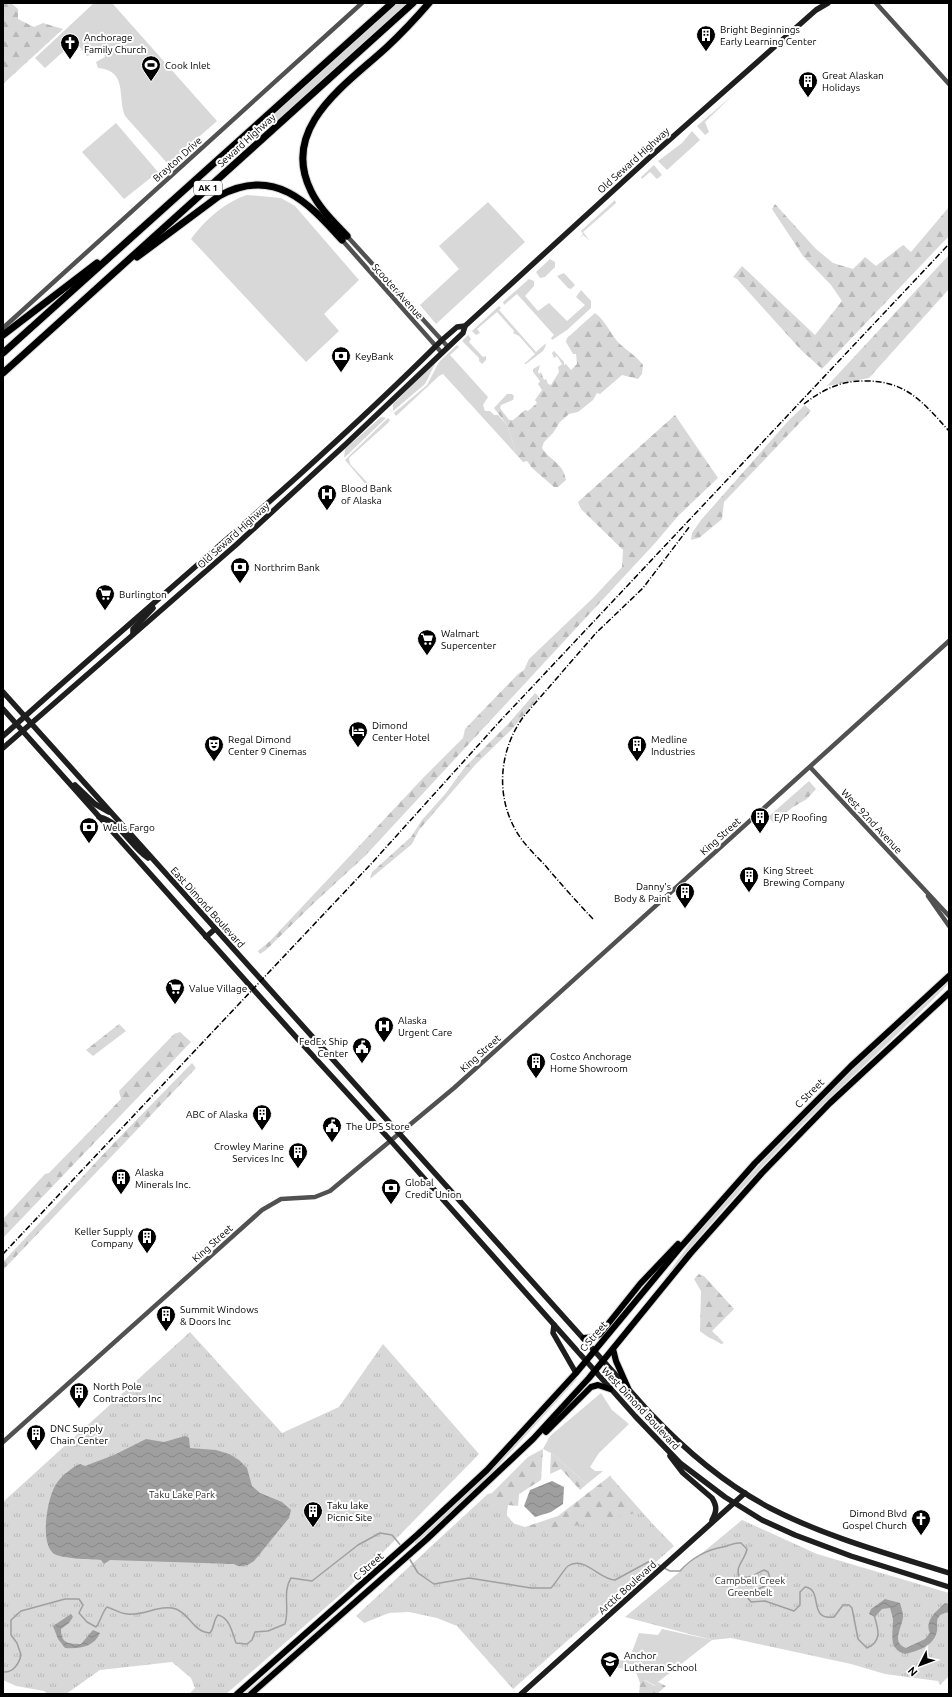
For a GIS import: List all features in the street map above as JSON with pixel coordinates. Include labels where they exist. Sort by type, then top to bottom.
[{"type":"highway","name":"Seward Highway","points":[[3,354],[392,3]]},
{"type":"highway","name":"Seward Highway","points":[[3,373],[413,3]]},
{"type":"highway","points":[[344,238],[310,189],[304,168],[303,158],[308,132],[314,118],[327,102],[399,35],[429,3]]},
{"type":"highway","points":[[118,269],[139,256],[211,201],[225,193],[246,187],[268,186],[293,193],[309,205],[344,238]]},
{"type":"highway","points":[[3,335],[127,242]]},
{"type":"highway","points":[[3,378],[28,351]]},
{"type":"main road","name":"Old Seward Highway","points":[[816,10],[821,3]]},
{"type":"main road","name":"Old Seward Highway","points":[[3,748],[261,522],[463,333],[465,326],[644,162],[816,10],[828,3]]},
{"type":"main road","name":"Old Seward Highway","points":[[3,736],[316,460],[442,340],[457,327],[465,326]]},
{"type":"main road","points":[[133,634],[134,628],[147,616],[161,598]]},
{"type":"main road","name":"East Dimond Boulevard","points":[[3,692],[399,1134]]},
{"type":"main road","points":[[3,709],[206,937],[391,1141]]},
{"type":"main road","points":[[58,771],[95,804],[113,814]]},
{"type":"main road","points":[[99,817],[109,819],[134,847],[157,864]]},
{"type":"main road","points":[[206,937],[215,929]]},
{"type":"main road","name":"C Street","points":[[237,1694],[385,1564],[487,1470],[576,1373],[695,1230],[755,1163],[816,1100],[949,976]]},
{"type":"main road","name":"C Street","points":[[251,1694],[427,1539],[520,1453],[604,1360],[690,1254],[781,1153],[867,1068],[949,993]]},
{"type":"main road","name":"West Dimond Boulevard","points":[[399,1134],[656,1419],[720,1476],[769,1507],[800,1522],[949,1573]]},
{"type":"main road","name":"West Dimond Boulevard","points":[[391,1141],[610,1389],[659,1442],[691,1472],[733,1503],[795,1535],[851,1556],[949,1587]]},
{"type":"main road","points":[[584,1338],[595,1337],[600,1334],[666,1255],[695,1230]]},
{"type":"main road","points":[[554,1325],[553,1333],[576,1373]]},
{"type":"main road","points":[[613,1349],[616,1361],[628,1388]]},
{"type":"main road","points":[[520,1453],[536,1442],[591,1387],[598,1385],[610,1389]]},
{"type":"main road","points":[[659,1442],[683,1472],[712,1498],[715,1503],[716,1512],[710,1523]]},
{"type":"main road","name":"Arctic Boulevard","points":[[521,1694],[745,1493]]},
{"type":"street","name":"Brayton Drive","points":[[3,328],[362,3]]},
{"type":"street","points":[[876,3],[949,84]]},
{"type":"street","name":"Scooter Avenue","points":[[344,238],[448,347]]},
{"type":"street","name":"Scooter Avenue","points":[[344,238],[442,353]]},
{"type":"street","name":"King Street","points":[[3,1442],[262,1210],[281,1199],[315,1197],[326,1194],[460,1083],[949,641]]},
{"type":"street","name":"West 92nd Avenue","points":[[810,767],[949,916]]},
{"type":"street","name":"West 92nd Avenue","points":[[921,887],[949,926]]},
{"type":"green space","points":[[3,3],[11,3],[18,9],[18,19],[34,27],[43,23],[63,29],[3,84]]},
{"type":"green space","name":"Cook Inlet","points":[[94,3],[112,3],[217,121],[168,164],[125,116],[118,79],[114,74],[107,70],[98,68],[96,62],[105,57],[103,51],[87,56],[75,41],[45,68],[35,58]]},
{"type":"green space","points":[[397,3],[407,3],[250,146],[244,140]]},
{"type":"green space","points":[[733,95],[705,122],[709,132],[705,135],[697,126]]},
{"type":"green space","points":[[116,123],[158,172],[124,199],[82,152]]},
{"type":"green space","points":[[692,131],[700,140],[667,170],[658,161],[682,143]]},
{"type":"green space","points":[[654,165],[662,175],[657,179],[650,172],[642,179],[641,177]]},
{"type":"green space","points":[[247,195],[281,198],[295,206],[359,280],[324,314],[339,331],[306,362],[191,239],[216,212],[231,202]]},
{"type":"green space","points":[[615,200],[616,203],[583,232],[590,241],[583,235],[579,239],[583,234],[581,231]]},
{"type":"green space","points":[[488,202],[525,242],[436,324],[420,305],[459,269],[439,246]]},
{"type":"green space","points":[[775,204],[816,249],[833,263],[853,269],[865,257],[876,266],[903,245],[911,252],[949,207],[949,236],[822,369],[801,350],[737,279],[733,277],[742,266],[815,335],[842,301],[831,285],[803,256],[772,209]]},
{"type":"green space","points":[[949,255],[949,289],[869,378],[827,386]]},
{"type":"green space","points":[[550,259],[555,262],[555,267],[545,277],[540,278],[536,272]]},
{"type":"green space","points":[[564,273],[575,285],[571,289],[568,288],[557,276]]},
{"type":"green space","points":[[529,279],[534,281],[534,286],[525,296],[538,311],[549,303],[567,321],[585,305],[576,297],[581,290],[591,301],[591,308],[567,330],[552,340],[551,338],[554,335],[517,294],[504,305],[503,302]]},
{"type":"green space","points":[[499,306],[501,308],[499,310],[536,352],[545,344],[546,345],[543,351],[526,364],[524,364],[535,354],[519,336],[513,333],[514,331],[497,312],[477,329],[480,333],[476,335],[472,331]]},
{"type":"green space","points":[[595,313],[621,345],[643,365],[642,374],[638,379],[622,375],[600,394],[597,393],[593,400],[578,412],[569,414],[560,422],[553,433],[544,442],[542,448],[562,469],[566,480],[558,487],[554,487],[532,468],[527,461],[523,462],[514,452],[515,448],[507,425],[494,408],[507,394],[512,394],[514,396],[513,400],[501,405],[500,408],[509,420],[513,420],[525,410],[528,411],[537,403],[535,400],[542,390],[538,384],[540,381],[533,372],[533,369],[540,365],[538,372],[539,374],[541,372],[544,380],[546,379],[548,384],[551,385],[559,372],[558,367],[562,364],[557,356],[554,358],[552,353],[554,351],[564,362],[564,365],[566,364],[571,370],[577,364],[576,354],[573,354],[566,342],[567,338]]},
{"type":"green space","points":[[468,335],[471,339],[469,342],[483,357],[486,356],[486,360],[482,364],[479,361],[479,358],[462,341]]},
{"type":"green space","points":[[457,345],[459,347],[450,355],[488,397],[483,405],[485,411],[490,411],[494,415],[498,415],[507,425],[515,448],[514,452],[443,374],[396,416],[394,413],[427,385],[439,362]]},
{"type":"green space","points":[[436,362],[425,384],[393,411],[393,404]]},
{"type":"green space","points":[[805,405],[811,411],[724,502],[722,519],[699,538],[691,540],[692,533],[701,520],[789,420]]},
{"type":"green space","points":[[675,415],[718,478],[678,516],[656,542],[365,856],[260,954],[258,951],[270,941],[423,778],[463,738],[465,729],[518,674],[524,670],[529,659],[593,598],[622,567],[623,550],[581,509],[578,502]]},
{"type":"green space","points":[[381,417],[386,418],[344,458],[345,449]]},
{"type":"green space","points":[[388,418],[390,420],[388,423],[349,458],[350,464],[377,493],[380,491],[375,495],[345,460]]},
{"type":"green space","points":[[535,693],[539,697],[512,729],[476,764],[419,830],[412,844],[370,879],[372,872],[411,837],[422,820],[446,793],[465,767],[509,723]]},
{"type":"green space","points":[[809,781],[816,789],[807,799],[793,807],[774,823],[768,817]]},
{"type":"green space","points":[[949,981],[949,983],[931,1001],[784,1143],[696,1241],[662,1282],[703,1225],[774,1149],[857,1065]]},
{"type":"green space","points":[[119,1024],[126,1031],[93,1056],[86,1050]]},
{"type":"green space","points":[[180,1032],[191,1042],[3,1238],[3,1219],[45,1174],[49,1173],[121,1099],[119,1091],[174,1034]]},
{"type":"green space","points":[[192,1063],[196,1068],[3,1270],[3,1262],[112,1145]]},
{"type":"green space","points":[[699,1274],[704,1276],[734,1309],[712,1331],[724,1343],[721,1344],[700,1331],[701,1291],[694,1279]]},
{"type":"green space","name":"Taku Lake Park","points":[[190,1332],[282,1433],[339,1407],[383,1344],[479,1454],[347,1589],[226,1694],[189,1694],[195,1688],[191,1678],[172,1662],[100,1670],[66,1694],[48,1694],[44,1691],[16,1686],[3,1680],[3,1502]]},
{"type":"green space","points":[[576,1378],[577,1379],[479,1487],[415,1544],[415,1542],[498,1462]]},
{"type":"green space","points":[[601,1393],[612,1410],[629,1424],[599,1453],[590,1467],[595,1471],[603,1471],[587,1484],[551,1453],[543,1449],[550,1436]]},
{"type":"green space","points":[[543,1449],[541,1480],[519,1494],[518,1506],[508,1505],[506,1521],[525,1527],[558,1516],[610,1476],[651,1522],[425,1552],[488,1494],[492,1493],[528,1457]]},
{"type":"green space","points":[[551,1453],[587,1484],[580,1490],[561,1469],[550,1474]]},
{"type":"green space","points":[[488,1494],[525,1536],[641,1512],[674,1546],[513,1689],[457,1626],[437,1618],[409,1612],[389,1613],[364,1623],[356,1616]]},
{"type":"green space","name":"Campbell Creek Greenbelt","points":[[742,1520],[817,1554],[949,1593],[949,1676],[940,1685],[938,1681],[885,1674],[851,1664],[731,1638],[712,1640],[625,1617]]},
{"type":"green space","points":[[343,1607],[247,1694],[244,1694]]},
{"type":"green space","points":[[662,1629],[712,1640],[658,1682],[656,1686],[645,1680],[640,1683],[636,1672],[608,1665],[608,1661],[629,1660],[639,1633],[658,1635]]},
{"type":"green space","points":[[644,1680],[655,1686],[658,1682],[666,1686],[657,1694],[639,1694],[640,1683]]},
{"type":"water","points":[[185,1436],[189,1438],[190,1448],[216,1450],[229,1454],[239,1460],[247,1468],[252,1486],[260,1493],[282,1502],[291,1510],[289,1518],[254,1561],[242,1566],[234,1564],[110,1560],[104,1564],[101,1560],[68,1558],[53,1553],[49,1548],[47,1540],[47,1510],[55,1486],[66,1473],[80,1464],[85,1466],[114,1455],[146,1439],[164,1442]]},
{"type":"water","points":[[552,1481],[564,1487],[563,1504],[551,1512],[535,1517],[524,1506],[530,1490]]},
{"type":"water","points":[[885,1599],[900,1603],[903,1616],[898,1638],[901,1645],[906,1648],[925,1639],[930,1633],[929,1624],[932,1616],[945,1603],[949,1604],[949,1612],[938,1618],[935,1636],[929,1644],[925,1647],[905,1654],[896,1649],[894,1645],[892,1636],[893,1619],[890,1608],[882,1609],[875,1617],[869,1614],[871,1609]]},
{"type":"water","points":[[71,1614],[73,1617],[69,1623],[61,1629],[62,1637],[66,1642],[81,1644],[93,1630],[100,1633],[90,1644],[76,1648],[65,1648],[58,1639],[53,1626]]},
{"type":"waterway","points":[[3,1672],[13,1669],[17,1665],[21,1655],[17,1643],[11,1635],[11,1620],[21,1611],[65,1599],[79,1599],[83,1605],[79,1613],[87,1622],[96,1627],[107,1607],[125,1614],[170,1608],[181,1612],[200,1630],[210,1633],[218,1615],[228,1622],[236,1643],[247,1644],[252,1640],[255,1632],[268,1631],[285,1624],[287,1612],[286,1594],[288,1583],[291,1578],[312,1581],[358,1545],[380,1533],[392,1535],[402,1547]]},
{"type":"waterway","points":[[664,1568],[670,1571],[680,1571],[694,1558],[705,1552],[716,1548],[741,1543],[747,1549],[738,1569],[739,1576],[749,1577],[764,1570],[768,1572],[770,1578],[767,1585],[750,1593],[748,1598],[751,1602],[765,1601],[794,1611],[800,1605],[800,1592],[805,1587],[811,1589],[814,1593],[818,1610],[826,1617],[834,1617],[843,1605],[849,1605],[852,1608],[858,1639],[867,1648],[875,1642],[878,1634],[874,1615]]},
{"type":"waterway","points":[[409,1558],[418,1573],[434,1584],[469,1578],[531,1588],[551,1588],[567,1567],[574,1563],[586,1566],[609,1579],[615,1580],[650,1561],[661,1566]]},
{"type":"railway","points":[[3,1254],[371,864],[501,720],[949,244]]},
{"type":"railway","points":[[804,404],[818,394],[832,387],[855,381],[890,384],[902,388],[912,394],[930,410],[949,431]]},
{"type":"railway","points":[[593,919],[528,847],[515,829],[505,801],[503,786],[505,756],[516,729],[524,716],[596,633],[643,588],[690,526]]},
{"type":"place","name":"Bright Beginnings Early Learning Center","points":[[706,52]]},
{"type":"place","name":"Anchorage Family Church","points":[[70,60]]},
{"type":"place","name":"Cook Inlet","points":[[151,82]]},
{"type":"place","name":"Great Alaskan Holidays","points":[[808,98]]},
{"type":"place","name":"KeyBank","points":[[341,373]]},
{"type":"place","name":"Blood Bank of Alaska","points":[[327,511]]},
{"type":"place","name":"Northrim Bank","points":[[240,584]]},
{"type":"place","name":"Burlington","points":[[105,611]]},
{"type":"place","name":"Walmart Supercenter","points":[[427,656]]},
{"type":"place","name":"Dimond Center Hotel","points":[[358,748]]},
{"type":"place","name":"Regal Dimond Center 9 Cinemas","points":[[214,762]]},
{"type":"place","name":"Medline Industries","points":[[637,762]]},
{"type":"place","name":"E/P Roofing","points":[[760,834]]},
{"type":"place","name":"Wells Fargo","points":[[89,844]]},
{"type":"place","name":"King Street Brewing Company","points":[[749,893]]},
{"type":"place","name":"Danny's Body & Paint","points":[[685,909]]},
{"type":"place","name":"Value Village","points":[[175,1005]]},
{"type":"place","name":"Alaska Urgent Care","points":[[384,1043]]},
{"type":"place","name":"FedEx Ship Center","points":[[362,1064]]},
{"type":"place","name":"Costco Anchorage Home Showroom","points":[[536,1079]]},
{"type":"place","name":"ABC of Alaska","points":[[262,1131]]},
{"type":"place","name":"The UPS Store","points":[[332,1143]]},
{"type":"place","name":"Crowley Marine Services Inc","points":[[298,1169]]},
{"type":"place","name":"Alaska Minerals Inc.","points":[[121,1195]]},
{"type":"place","name":"Global Credit Union","points":[[391,1205]]},
{"type":"place","name":"Keller Supply Company","points":[[147,1254]]},
{"type":"place","name":"Summit Windows & Doors Inc","points":[[166,1332]]},
{"type":"place","name":"North Pole Contractors Inc","points":[[79,1409]]},
{"type":"place","name":"DNC Supply Chain Center","points":[[36,1451]]},
{"type":"place","name":"Taku lake Picnic Site","points":[[313,1528]]},
{"type":"place","name":"Dimond Blvd Gospel Church","points":[[921,1536]]},
{"type":"place","name":"Anchor Lutheran School","points":[[610,1678]]}]
